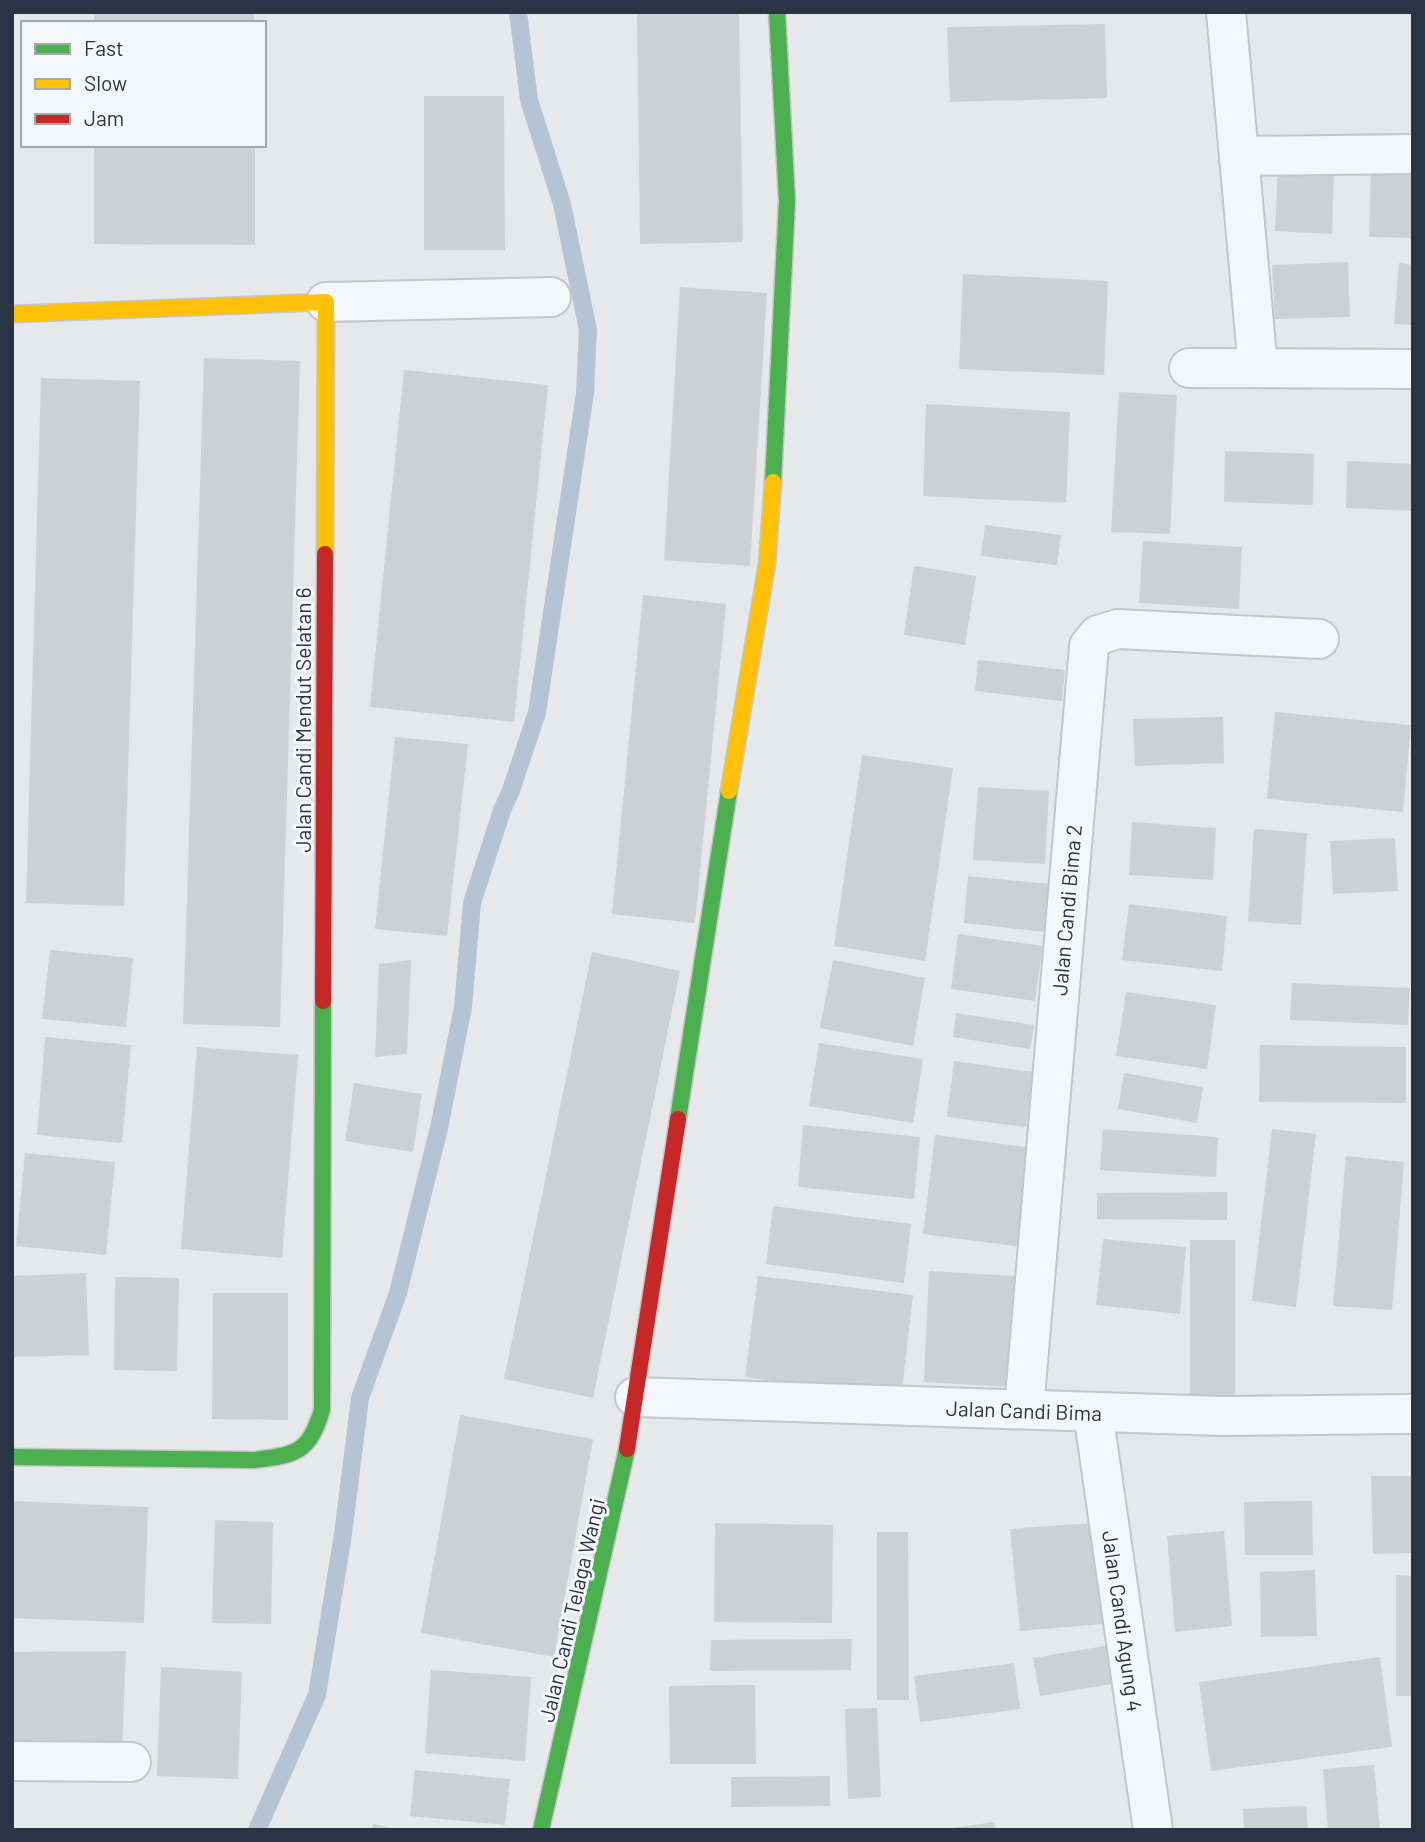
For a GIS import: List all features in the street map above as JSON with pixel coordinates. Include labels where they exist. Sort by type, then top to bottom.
[{"type":"street","name":"Jalan Candi Telaga Wangi","points":[[541,1830],[620,1485],[767,564],[779,385],[787,201],[777,12]]},
{"type":"street","points":[[1226,12],[1258,368]]},
{"type":"street","points":[[1239,156],[1413,154]]},
{"type":"street","points":[[12,314],[551,297]]},
{"type":"street","name":"Jalan Candi Mendut Selatan 6","points":[[12,1457],[254,1460],[294,1454],[305,1448],[316,1432],[322,1409],[326,302]]},
{"type":"street","points":[[1189,368],[1413,369]]},
{"type":"street","name":"Jalan Candi Bima 2","points":[[1024,1409],[1089,646],[1098,635],[1118,629],[1319,639]]},
{"type":"street","name":"Jalan Candi Bima","points":[[635,1397],[1222,1416],[1413,1413]]},
{"type":"street","name":"Jalan Candi Agung 4","points":[[1093,1412],[1153,1830]]},
{"type":"street","points":[[12,1761],[131,1762]]},
{"type":"building","points":[[94,12],[254,12],[254,21],[94,21]]},
{"type":"building","points":[[637,12],[739,12],[743,242],[640,244]]},
{"type":"building","points":[[1105,24],[1107,98],[950,102],[947,27]]},
{"type":"building","points":[[424,96],[504,96],[505,250],[424,250]]},
{"type":"building","points":[[94,147],[255,147],[255,245],[94,244]]},
{"type":"building","points":[[1371,166],[1413,168],[1413,238],[1369,237]]},
{"type":"building","points":[[1278,170],[1334,172],[1332,234],[1275,231]]},
{"type":"building","points":[[1348,262],[1350,317],[1275,319],[1272,265]]},
{"type":"building","points":[[1399,263],[1413,265],[1413,325],[1394,324]]},
{"type":"building","points":[[963,274],[1108,281],[1104,375],[959,369]]},
{"type":"building","points":[[680,287],[767,293],[750,566],[664,560]]},
{"type":"building","points":[[204,358],[300,361],[280,1027],[183,1024]]},
{"type":"building","points":[[404,370],[548,385],[514,722],[370,707]]},
{"type":"building","points":[[41,378],[140,381],[124,906],[26,903]]},
{"type":"building","points":[[1119,392],[1177,395],[1170,534],[1111,532]]},
{"type":"building","points":[[926,404],[1070,412],[1066,503],[923,496]]},
{"type":"building","points":[[1225,451],[1314,454],[1313,505],[1224,502]]},
{"type":"building","points":[[1347,461],[1413,464],[1413,511],[1346,508]]},
{"type":"building","points":[[985,525],[1061,535],[1057,565],[981,556]]},
{"type":"building","points":[[1143,541],[1242,547],[1239,609],[1139,603]]},
{"type":"building","points":[[914,566],[976,576],[965,645],[904,635]]},
{"type":"building","points":[[643,595],[726,604],[695,923],[612,914]]},
{"type":"building","points":[[978,660],[1065,670],[1062,701],[975,691]]},
{"type":"building","points":[[1275,712],[1411,725],[1403,812],[1267,799]]},
{"type":"building","points":[[1223,717],[1224,763],[1135,766],[1133,719]]},
{"type":"building","points":[[395,737],[468,744],[447,936],[375,929]]},
{"type":"building","points":[[862,755],[953,768],[925,961],[834,946]]},
{"type":"building","points":[[978,787],[1049,791],[1045,864],[973,860]]},
{"type":"building","points":[[1132,822],[1216,828],[1213,880],[1129,875]]},
{"type":"building","points":[[1254,829],[1307,833],[1301,925],[1248,921]]},
{"type":"building","points":[[1395,838],[1398,891],[1333,894],[1330,841]]},
{"type":"building","points":[[968,876],[1050,884],[1046,932],[964,923]]},
{"type":"building","points":[[1129,904],[1227,916],[1222,971],[1122,960]]},
{"type":"building","points":[[958,934],[1043,946],[1035,1001],[951,989]]},
{"type":"building","points":[[50,950],[133,958],[126,1027],[42,1019]]},
{"type":"building","points":[[592,952],[680,971],[593,1398],[504,1379]]},
{"type":"building","points":[[411,960],[407,1054],[375,1057],[379,964]]},
{"type":"building","points":[[833,960],[925,978],[913,1046],[820,1028]]},
{"type":"building","points":[[1292,983],[1410,988],[1408,1025],[1290,1020]]},
{"type":"building","points":[[1126,992],[1216,1005],[1207,1069],[1116,1056]]},
{"type":"building","points":[[956,1013],[1034,1025],[1030,1049],[953,1037]]},
{"type":"building","points":[[45,1037],[131,1045],[122,1143],[37,1135]]},
{"type":"building","points":[[819,1043],[923,1059],[913,1123],[809,1106]]},
{"type":"building","points":[[1260,1045],[1406,1047],[1406,1103],[1259,1102]]},
{"type":"building","points":[[197,1047],[298,1055],[282,1258],[181,1249]]},
{"type":"building","points":[[954,1061],[1033,1072],[1026,1127],[947,1117]]},
{"type":"building","points":[[1124,1073],[1203,1087],[1197,1123],[1118,1109]]},
{"type":"building","points":[[354,1083],[422,1094],[413,1152],[345,1141]]},
{"type":"building","points":[[803,1125],[920,1137],[914,1199],[798,1187]]},
{"type":"building","points":[[1103,1129],[1218,1137],[1216,1177],[1100,1170]]},
{"type":"building","points":[[1272,1129],[1316,1134],[1296,1307],[1252,1301]]},
{"type":"building","points":[[935,1135],[1041,1149],[1029,1248],[923,1234]]},
{"type":"building","points":[[25,1153],[115,1162],[106,1255],[16,1246]]},
{"type":"building","points":[[1346,1156],[1404,1162],[1392,1310],[1333,1306]]},
{"type":"building","points":[[1227,1192],[1227,1220],[1097,1219],[1097,1193]]},
{"type":"building","points":[[773,1206],[911,1224],[904,1283],[766,1264]]},
{"type":"building","points":[[1103,1239],[1186,1247],[1180,1314],[1096,1305]]},
{"type":"building","points":[[1190,1240],[1235,1240],[1235,1409],[1190,1408]]},
{"type":"building","points":[[929,1271],[1017,1276],[1010,1387],[924,1382]]},
{"type":"building","points":[[86,1273],[89,1355],[12,1357],[12,1276]]},
{"type":"building","points":[[758,1276],[913,1295],[901,1398],[745,1377]]},
{"type":"building","points":[[115,1277],[179,1278],[177,1371],[114,1370]]},
{"type":"building","points":[[213,1293],[288,1293],[288,1420],[212,1419]]},
{"type":"building","points":[[460,1415],[593,1439],[554,1657],[421,1633]]},
{"type":"building","points":[[1371,1476],[1413,1476],[1413,1553],[1373,1554]]},
{"type":"building","points":[[12,1501],[148,1507],[144,1623],[12,1618]]},
{"type":"building","points":[[1312,1501],[1313,1555],[1245,1555],[1244,1502]]},
{"type":"building","points":[[215,1520],[273,1522],[271,1624],[212,1623]]},
{"type":"building","points":[[715,1523],[833,1525],[832,1623],[714,1622]]},
{"type":"building","points":[[1094,1523],[1103,1624],[1020,1631],[1010,1529]]},
{"type":"building","points":[[1224,1531],[1232,1626],[1175,1632],[1167,1536]]},
{"type":"building","points":[[877,1532],[908,1532],[909,1700],[877,1700]]},
{"type":"building","points":[[1315,1570],[1317,1636],[1261,1637],[1260,1572]]},
{"type":"building","points":[[1396,1575],[1413,1576],[1413,1696],[1396,1696]]},
{"type":"building","points":[[852,1639],[851,1670],[710,1671],[711,1640]]},
{"type":"building","points":[[1122,1643],[1128,1681],[1040,1696],[1033,1658]]},
{"type":"building","points":[[126,1651],[122,1751],[12,1752],[12,1652]]},
{"type":"building","points":[[1380,1657],[1392,1747],[1211,1771],[1199,1682]]},
{"type":"building","points":[[1014,1663],[1020,1709],[920,1722],[914,1676]]},
{"type":"building","points":[[161,1667],[242,1672],[238,1779],[157,1776]]},
{"type":"building","points":[[431,1670],[531,1677],[525,1761],[425,1753]]},
{"type":"building","points":[[755,1685],[756,1764],[670,1764],[669,1686]]},
{"type":"building","points":[[877,1708],[881,1797],[848,1799],[845,1709]]},
{"type":"building","points":[[1374,1765],[1380,1830],[1328,1830],[1323,1769]]},
{"type":"building","points":[[415,1770],[510,1779],[505,1825],[410,1816]]},
{"type":"building","points":[[830,1776],[830,1806],[731,1807],[731,1777]]},
{"type":"building","points":[[1306,1806],[1308,1830],[1244,1830],[1243,1809]]},
{"type":"building","points":[[994,1822],[995,1830],[953,1830],[953,1828]]},
{"type":"building","points":[[373,1824],[397,1829],[397,1830],[372,1830]]},
{"type":"waterway","points":[[257,1830],[317,1695],[343,1534],[360,1398],[398,1293],[439,1128],[463,1007],[472,903],[537,713],[585,393],[588,330],[562,204],[529,100],[518,12]]},
{"type":"traffic: fast","points":[[773,482],[787,201],[777,12]]},
{"type":"traffic: fast","points":[[678,1119],[729,791]]},
{"type":"traffic: fast","points":[[12,1457],[254,1460],[291,1453],[299,1449],[312,1435],[322,1410],[323,1001]]},
{"type":"traffic: fast","points":[[541,1830],[627,1449]]},
{"type":"traffic: slow","points":[[12,314],[326,302],[325,554]]},
{"type":"traffic: slow","points":[[729,791],[767,564],[773,482]]},
{"type":"traffic: jam","points":[[323,1001],[325,554]]},
{"type":"traffic: jam","points":[[627,1449],[678,1119]]}]
